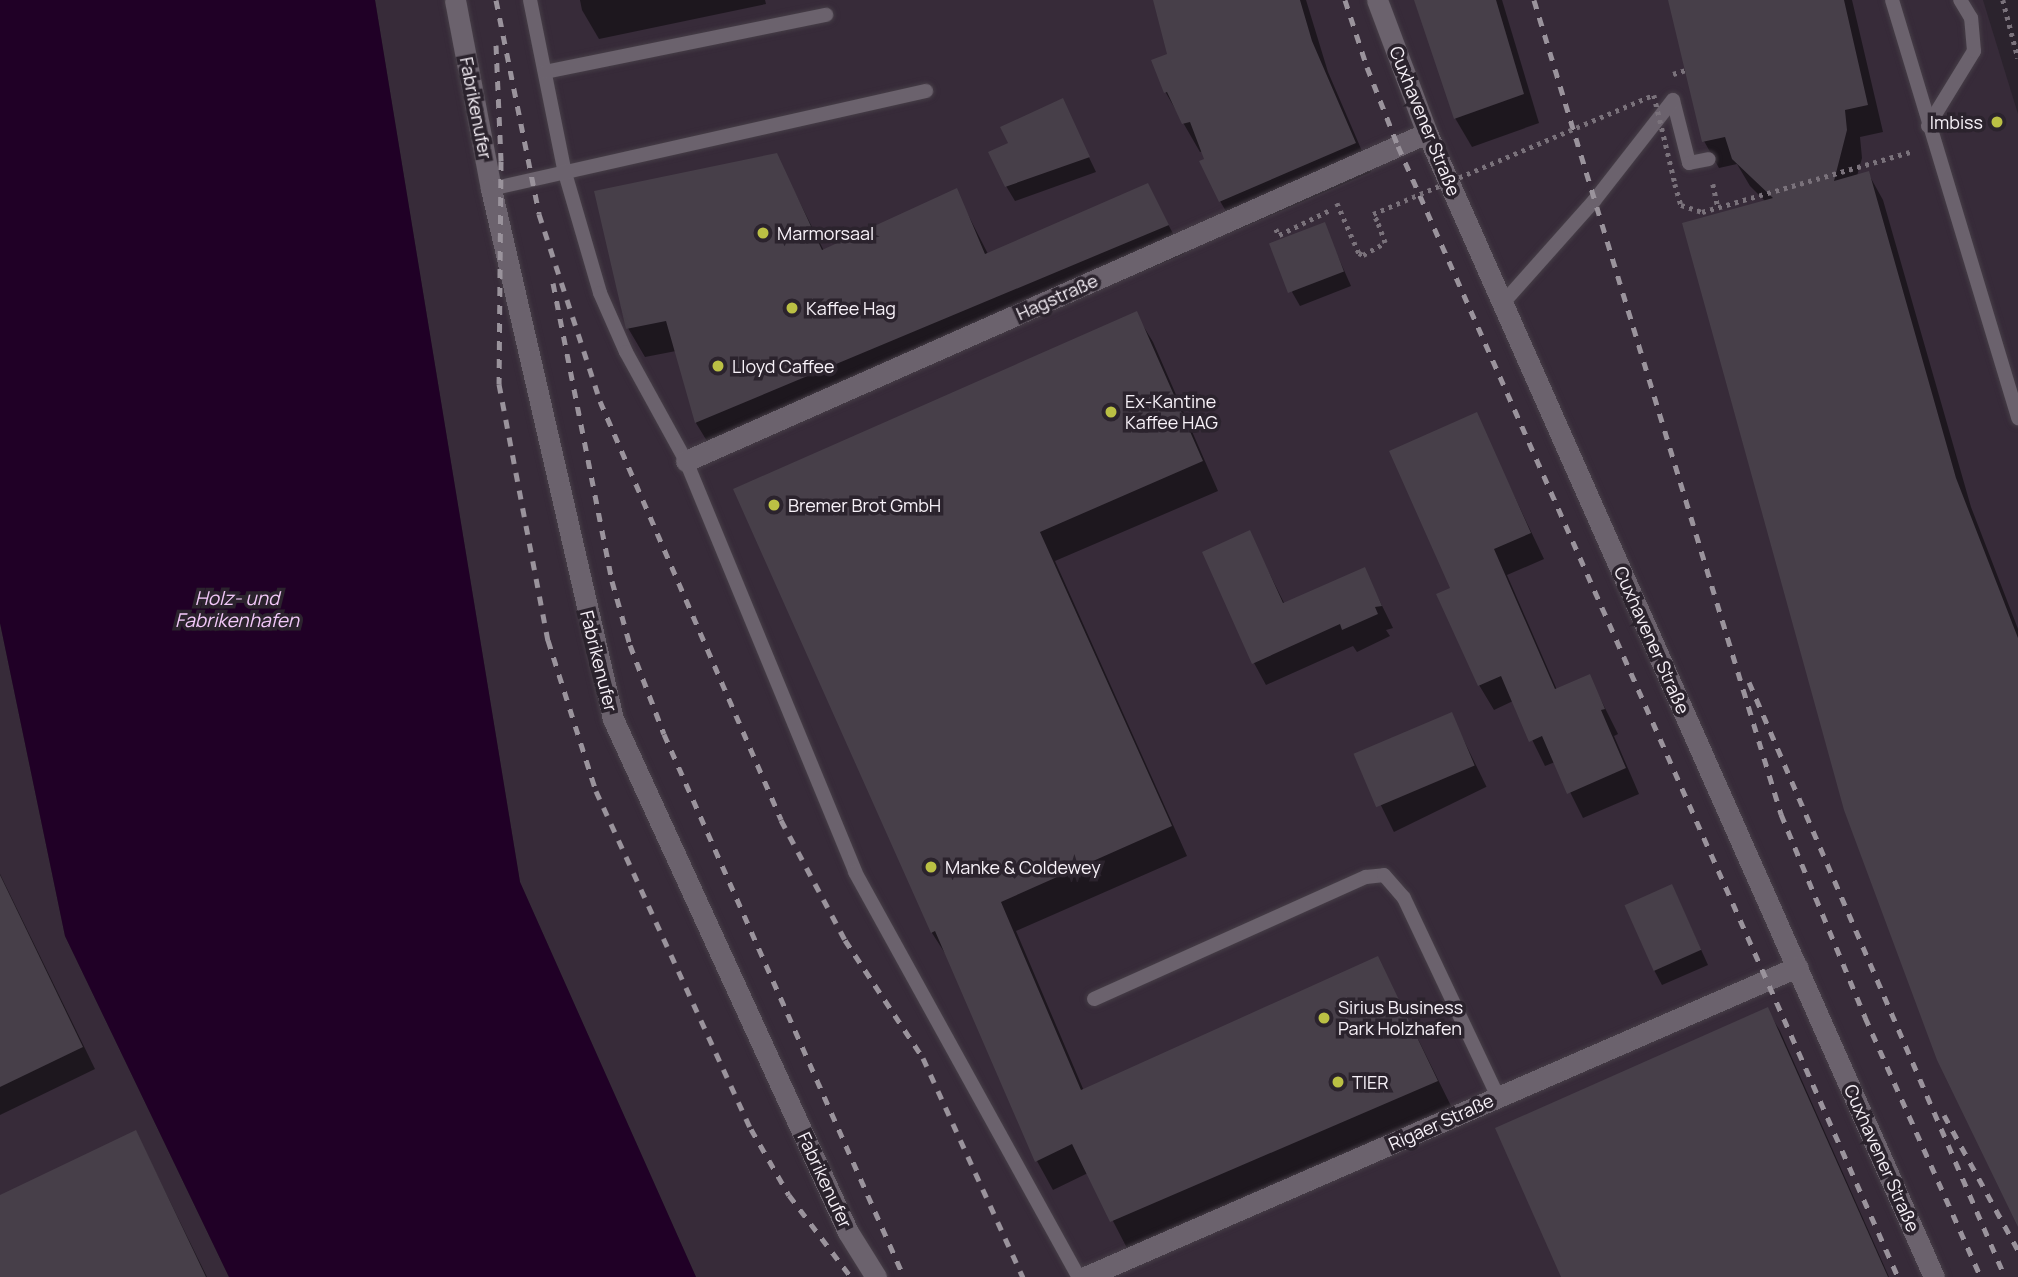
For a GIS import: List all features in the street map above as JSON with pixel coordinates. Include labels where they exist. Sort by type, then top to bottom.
[{"type":"street","name":"Fabrikenufer","points":[[455,0],[491,189],[613,719],[848,1232],[876,1277]]},
{"type":"street","name":"Cuxhavener Straße","points":[[1377,0],[1427,133],[1934,1277]]},
{"type":"street","name":"Hagstraße","points":[[686,461],[1427,133]]},
{"type":"street","name":"Rigaer Straße","points":[[1085,1277],[1797,967]]},
{"type":"lane","points":[[530,0],[565,173],[600,293],[626,352],[686,461],[855,872],[1079,1277]]},
{"type":"lane","points":[[1892,0],[1933,144],[2018,418]]},
{"type":"lane","points":[[1928,125],[1974,51],[1971,18],[1960,0]]},
{"type":"lane","points":[[545,72],[826,15]]},
{"type":"lane","points":[[491,189],[926,91]]},
{"type":"lane","points":[[1503,303],[1594,201],[1673,100],[1689,163],[1709,159]]},
{"type":"lane","points":[[1094,999],[1366,877],[1384,875],[1404,898],[1498,1097]]},
{"type":"path","points":[[2003,0],[2018,58]]},
{"type":"path","points":[[1325,178],[1359,253],[1363,255],[1385,243],[1373,214],[1654,94],[1681,205],[1702,212],[1933,144]]},
{"type":"shaded area","points":[[375,0],[1983,0],[2018,114],[2018,1277],[696,1277],[520,882]]},
{"type":"shaded area","points":[[0,623],[65,936],[229,1277],[0,1277]]},
{"type":"water","name":"Holz- und Fabrikenhafen","points":[[0,0],[375,0],[520,882],[696,1277],[229,1277],[65,936],[0,623]]},
{"type":"building","points":[[1153,0],[1300,0],[1312,41],[1356,143],[1219,202],[1199,161],[1204,159],[1190,122],[1182,124],[1167,92],[1164,93],[1151,60],[1167,54]]},
{"type":"building","points":[[1414,0],[1496,0],[1524,94],[1454,119]]},
{"type":"building","points":[[1668,0],[1844,0],[1868,105],[1845,110],[1847,130],[1834,181],[1869,171],[1956,478],[2018,638],[2018,1227],[1937,1060],[1844,810],[1682,223],[1773,198],[1732,159],[1725,137],[1702,142]]},
{"type":"building","points":[[1063,98],[1090,157],[1005,187],[988,152],[1008,143],[1000,127]]},
{"type":"building","points":[[777,153],[822,250],[957,188],[985,254],[1148,183],[1169,225],[695,423],[666,321],[626,329],[594,191]]},
{"type":"building","points":[[1325,222],[1344,271],[1288,293],[1269,244]]},
{"type":"building","points":[[1137,311],[1203,461],[1040,532],[1172,826],[1001,902],[1081,1090],[1378,956],[1438,1081],[1110,1222],[1072,1144],[1035,1162],[935,931],[931,933],[733,489]]},
{"type":"building","points":[[1477,412],[1531,533],[1494,549],[1555,689],[1590,674],[1605,709],[1601,710],[1626,768],[1567,794],[1542,736],[1529,742],[1501,676],[1478,686],[1436,594],[1450,588],[1389,451]]},
{"type":"building","points":[[1250,530],[1283,603],[1365,567],[1382,606],[1375,607],[1378,614],[1342,630],[1340,624],[1252,664],[1202,552]]},
{"type":"building","points":[[1452,712],[1475,765],[1376,807],[1354,754]]},
{"type":"building","points":[[0,875],[83,1047],[0,1087]]},
{"type":"building","points":[[1672,884],[1701,950],[1654,971],[1624,905]]},
{"type":"building","points":[[1768,1007],[1888,1277],[1561,1277],[1495,1128]]},
{"type":"building","points":[[136,1130],[206,1277],[0,1277],[0,1195]]},
{"type":"railway","points":[[496,0],[539,214],[600,401],[781,820],[845,940],[923,1058],[1023,1277]]},
{"type":"railway","points":[[1345,0],[1367,67],[1398,146],[1898,1277]]},
{"type":"railway","points":[[1534,0],[1781,814],[1865,1017],[1981,1277]]},
{"type":"railway","points":[[496,45],[501,161],[499,384],[548,640],[596,791],[751,1129],[789,1195],[851,1277]]},
{"type":"railway","points":[[553,283],[612,581],[630,645],[664,734],[904,1277]]},
{"type":"railway","points":[[1749,682],[2005,1277]]},
{"type":"railway","points":[[1944,1115],[2018,1250]]},
{"type":"place","name":"Imbiss","points":[[1997,122]]},
{"type":"place","name":"Marmorsaal","points":[[763,233]]},
{"type":"place","name":"Kaffee Hag","points":[[792,308]]},
{"type":"place","name":"Lloyd Caffee","points":[[718,366]]},
{"type":"place","name":"Ex-Kantine Kaffee HAG","points":[[1111,412]]},
{"type":"place","name":"Bremer Brot GmbH","points":[[774,505]]},
{"type":"place","name":"Manke & Coldewey","points":[[931,867]]},
{"type":"place","name":"Sirius Business Park Holzhafen","points":[[1324,1018]]},
{"type":"place","name":"TIER","points":[[1338,1082]]}]
